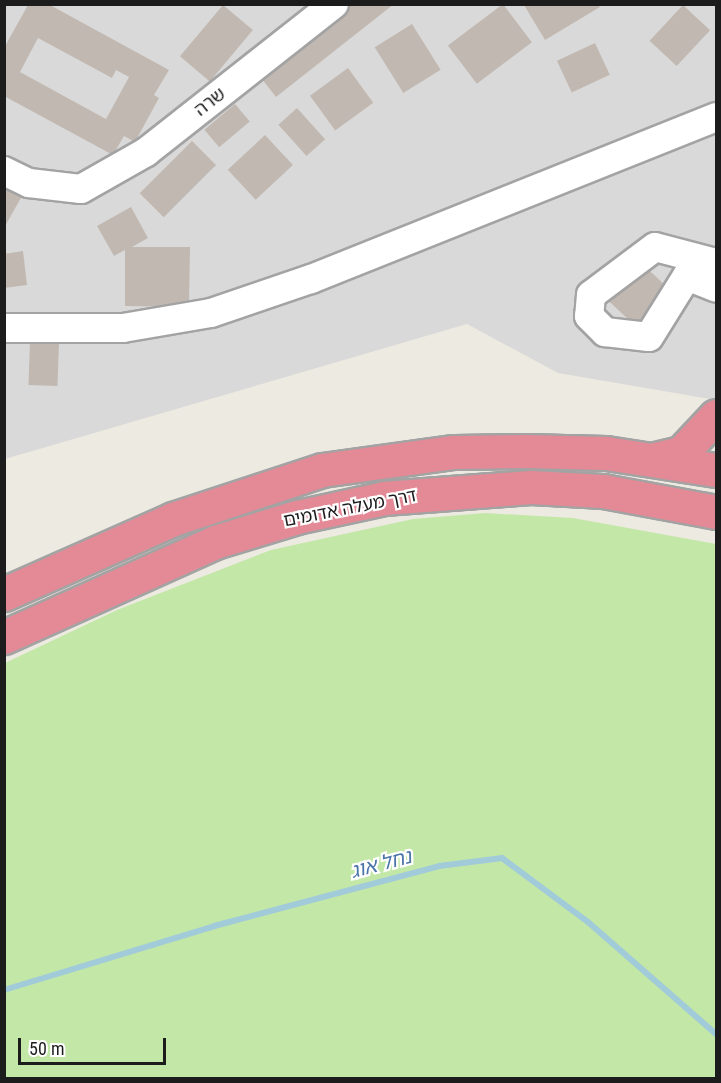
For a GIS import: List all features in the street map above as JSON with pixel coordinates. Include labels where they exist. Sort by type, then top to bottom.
[{"type":"highway","points":[[655,459],[681,453],[717,417]]},
{"type":"highway","points":[[4,594],[172,519],[322,470],[454,452],[593,453],[655,459],[717,470]]},
{"type":"highway","name":"דרך מעלה אדומים","points":[[4,637],[215,543],[297,517],[384,498],[531,487],[603,491],[717,512]]},
{"type":"street","name":"שרה","points":[[4,171],[29,183],[81,189],[146,152],[334,4]]},
{"type":"street","points":[[4,328],[123,328],[211,313],[311,279],[717,117]]},
{"type":"street","points":[[717,262],[655,247],[591,296],[589,316],[604,332],[649,337],[687,276],[717,288]]},
{"type":"shaded area","points":[[5,5],[716,5],[716,400],[558,373],[467,324],[5,459]]},
{"type":"green space","points":[[485,513],[573,518],[716,544],[716,1078],[5,1078],[5,663],[117,610],[271,550],[413,519]]},
{"type":"building","points":[[346,4],[394,4],[276,97],[258,74]]},
{"type":"building","points":[[503,4],[532,42],[477,84],[448,46]]},
{"type":"building","points":[[28,5],[50,5],[169,70],[154,95],[159,98],[135,142],[124,136],[113,155],[4,96],[4,48]],"holes":[[[38,38],[112,78],[116,70],[129,77],[106,119],[20,72]]]},
{"type":"building","points":[[223,5],[253,30],[210,81],[180,56]]},
{"type":"building","points":[[524,5],[598,5],[600,7],[545,40]]},
{"type":"building","points":[[683,5],[710,30],[677,66],[650,41]]},
{"type":"building","points":[[412,24],[441,70],[403,93],[375,47]]},
{"type":"building","points":[[595,43],[610,75],[572,92],[557,61]]},
{"type":"building","points":[[348,68],[373,103],[335,130],[310,96]]},
{"type":"building","points":[[235,104],[250,122],[219,147],[204,130]]},
{"type":"building","points":[[297,108],[325,139],[307,156],[278,125]]},
{"type":"building","points":[[265,135],[293,165],[256,200],[228,170]]},
{"type":"building","points":[[192,141],[216,165],[164,217],[140,193]]},
{"type":"building","points":[[4,186],[22,196],[4,228]]},
{"type":"building","points":[[131,207],[148,238],[132,247],[190,247],[189,307],[125,306],[125,250],[114,256],[97,226]]},
{"type":"building","points":[[23,251],[27,285],[4,288],[4,254]]},
{"type":"building","points":[[638,260],[675,294],[640,331],[604,297]]},
{"type":"building","points":[[30,342],[59,343],[57,386],[28,385]]},
{"type":"waterway","name":"נחל אוג","points":[[4,990],[214,926],[439,866],[502,858],[588,922],[716,1034]]}]
